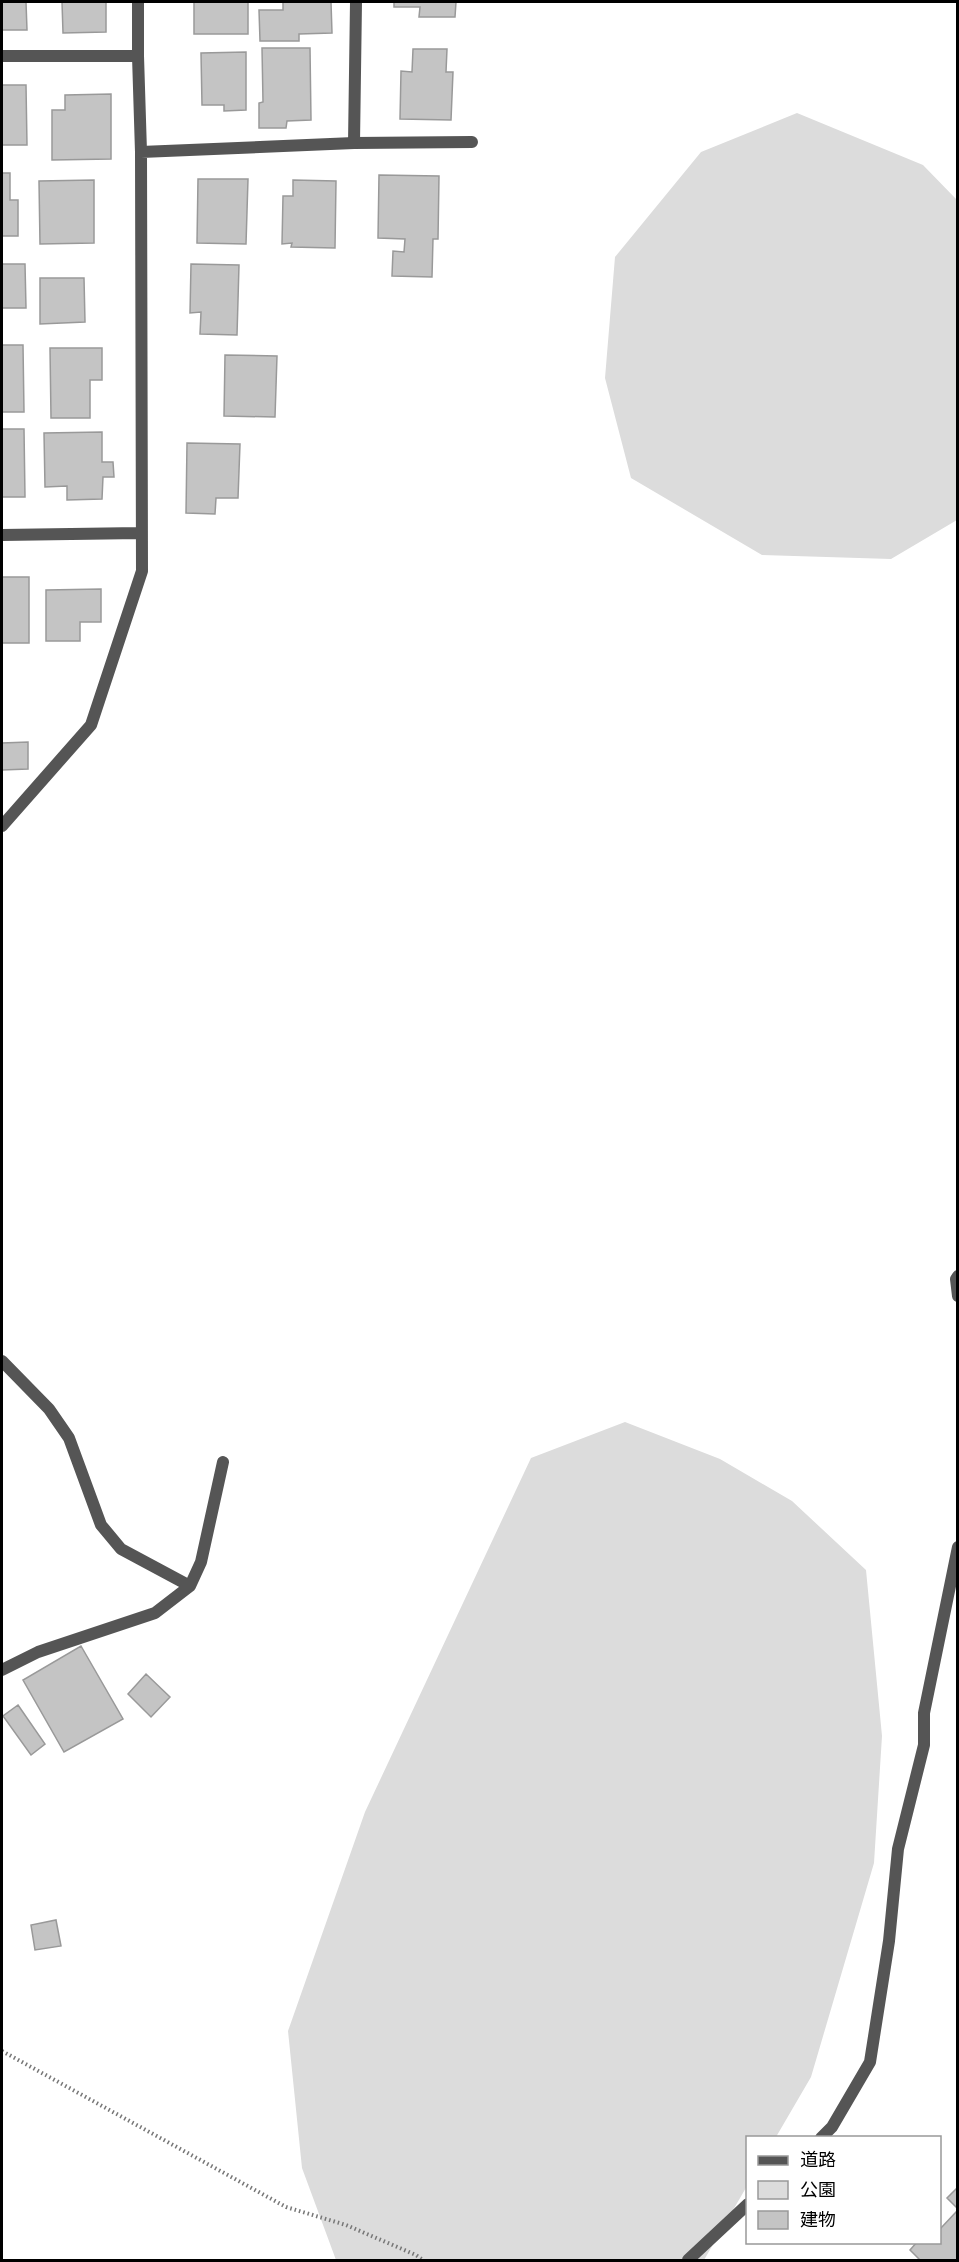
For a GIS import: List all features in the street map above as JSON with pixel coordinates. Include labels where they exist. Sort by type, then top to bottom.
[{"type":"street","points":[[2,826],[91,725],[142,571],[140,533],[141,152],[138,2]]},
{"type":"street","points":[[354,143],[356,2]]},
{"type":"street","points":[[2,56],[138,56]]},
{"type":"street","points":[[141,152],[354,143],[472,142]]},
{"type":"street","points":[[2,535],[140,533]]},
{"type":"street","points":[[957,1276],[957,1296]]},
{"type":"street","points":[[2,1361],[49,1409],[69,1438],[101,1525],[121,1549],[190,1586]]},
{"type":"street","points":[[2,1670],[38,1652],[155,1613],[190,1586],[201,1562],[223,1462]]},
{"type":"street","points":[[823,2136],[832,2127],[870,2062],[888,1941],[898,1849],[924,1745],[924,1713],[957,1547]]},
{"type":"street","points":[[688,2260],[746,2206]]},
{"type":"path","points":[[2,2051],[286,2207],[346,2224],[423,2260]]},
{"type":"green space","points":[[797,113],[923,165],[957,200],[957,520],[891,559],[762,555],[631,478],[605,378],[615,257],[701,152]]},
{"type":"green space","points":[[625,1422],[720,1459],[792,1501],[866,1570],[882,1736],[874,1863],[811,2077],[777,2136],[746,2136],[746,2188],[704,2260],[336,2260],[302,2168],[288,2031],[365,1812],[531,1458]]},
{"type":"building","points":[[2,2],[26,2],[27,30],[2,30]]},
{"type":"building","points":[[62,2],[106,2],[106,32],[63,33]]},
{"type":"building","points":[[194,2],[248,2],[248,34],[194,34]]},
{"type":"building","points":[[283,2],[331,2],[332,33],[299,34],[299,41],[260,41],[259,10],[283,10]]},
{"type":"building","points":[[394,2],[456,2],[455,17],[419,17],[420,7],[394,7]]},
{"type":"building","points":[[262,48],[310,48],[311,120],[287,121],[286,128],[259,128],[259,103],[263,102]]},
{"type":"building","points":[[413,49],[447,49],[446,72],[453,72],[451,120],[400,119],[401,71],[412,72]]},
{"type":"building","points":[[246,52],[246,110],[224,111],[224,105],[202,105],[201,53]]},
{"type":"building","points":[[2,85],[26,85],[27,145],[2,145]]},
{"type":"building","points":[[111,94],[111,159],[52,160],[52,110],[65,110],[65,95]]},
{"type":"building","points":[[2,173],[10,173],[10,200],[18,200],[18,236],[2,236]]},
{"type":"building","points":[[379,175],[439,176],[438,239],[433,239],[432,277],[392,276],[393,251],[404,252],[405,239],[378,238]]},
{"type":"building","points":[[198,179],[248,179],[246,244],[197,243]]},
{"type":"building","points":[[94,180],[94,243],[40,244],[39,181]]},
{"type":"building","points":[[293,180],[336,181],[335,248],[291,247],[292,243],[282,244],[283,196],[293,196]]},
{"type":"building","points":[[2,264],[25,264],[26,308],[2,308]]},
{"type":"building","points":[[191,264],[239,265],[237,335],[200,334],[201,312],[190,313]]},
{"type":"building","points":[[40,278],[84,278],[85,322],[40,324]]},
{"type":"building","points":[[2,345],[23,345],[24,412],[2,412]]},
{"type":"building","points":[[50,348],[102,348],[102,380],[90,380],[90,418],[51,418]]},
{"type":"building","points":[[225,355],[277,356],[275,417],[224,416]]},
{"type":"building","points":[[2,429],[24,429],[25,497],[2,497]]},
{"type":"building","points":[[102,432],[102,462],[113,462],[114,477],[103,477],[102,499],[67,500],[67,486],[45,487],[44,433]]},
{"type":"building","points":[[187,443],[240,444],[238,498],[216,498],[215,514],[186,513]]},
{"type":"building","points":[[2,577],[29,577],[29,643],[2,643]]},
{"type":"building","points":[[101,589],[101,622],[80,622],[80,641],[46,641],[46,590]]},
{"type":"building","points":[[28,742],[28,769],[2,770],[2,743]]},
{"type":"building","points":[[81,1646],[123,1719],[64,1752],[23,1680]]},
{"type":"building","points":[[146,1674],[170,1697],[151,1717],[128,1694]]},
{"type":"building","points":[[18,1705],[45,1744],[31,1755],[3,1716]]},
{"type":"building","points":[[56,1920],[61,1946],[35,1950],[31,1925]]},
{"type":"building","points":[[958,2187],[958,2209],[947,2198]]},
{"type":"building","points":[[958,2210],[958,2260],[920,2260],[910,2250],[915,2244],[941,2244],[941,2228]]}]
